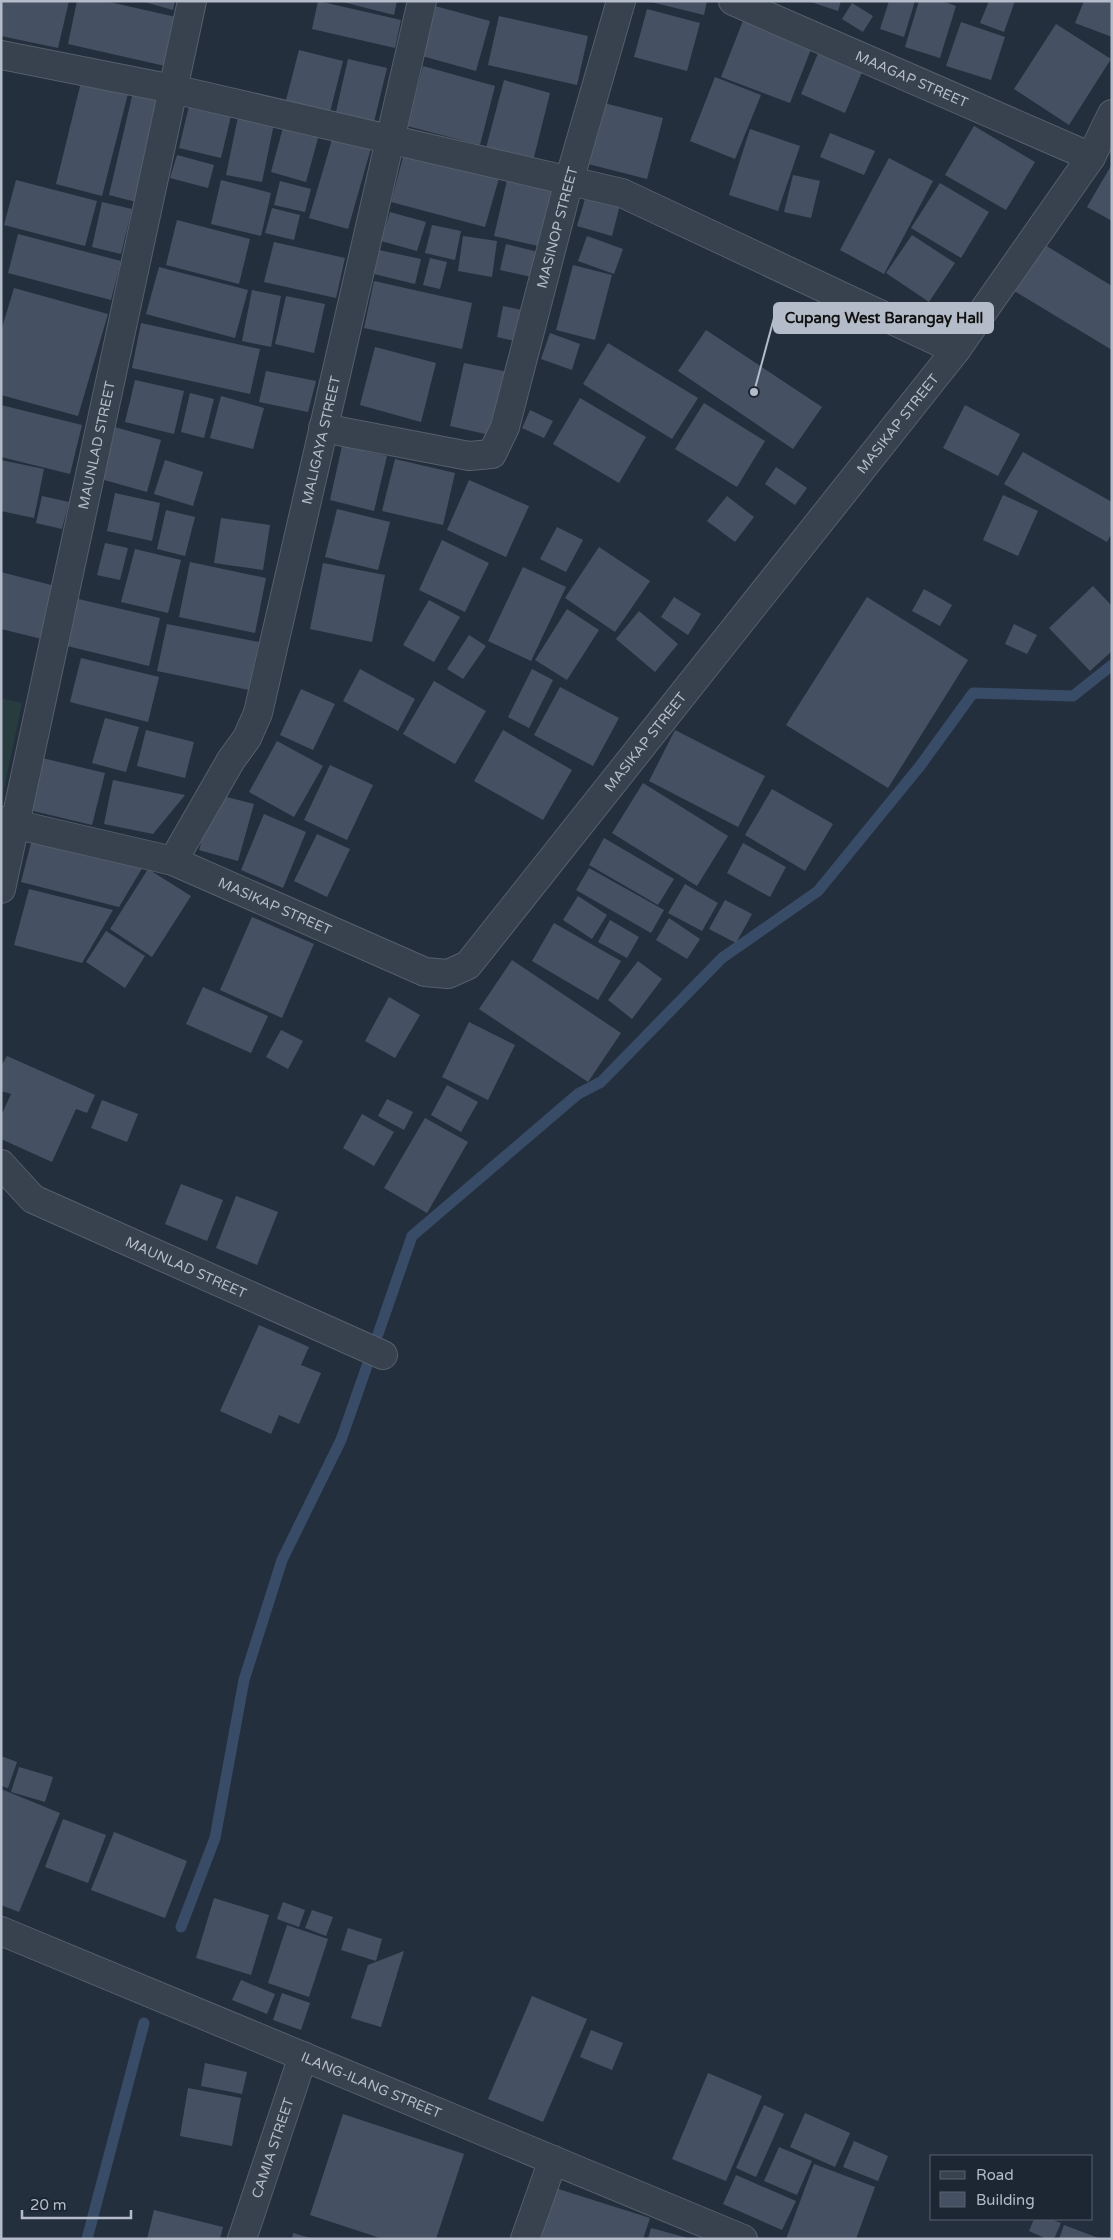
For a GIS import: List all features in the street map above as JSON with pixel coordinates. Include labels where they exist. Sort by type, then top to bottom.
[{"type":"street","name":"MAUNLAD STREET","points":[[1,889],[8,822],[192,1]]},
{"type":"street","name":"MALIGAYA STREET","points":[[172,861],[231,760],[246,738],[258,713],[422,1]]},
{"type":"street","name":"MASINOP STREET","points":[[323,428],[469,456],[492,454],[505,427],[569,181],[621,1]]},
{"type":"street","name":"MAAGAP STREET","points":[[733,1],[1091,157]]},
{"type":"street","points":[[1,55],[173,89],[622,194],[956,350]]},
{"type":"street","name":"MASIKAP STREET","points":[[8,822],[172,861],[424,972],[448,974],[468,965],[956,350],[1091,157],[1112,114]]},
{"type":"street","name":"MAUNLAD STREET","points":[[1,1164],[33,1199],[383,1355]]},
{"type":"street","name":"ILANG-ILANG STREET","points":[[1,1931],[743,2239]]},
{"type":"street","name":"CAMIA STREET","points":[[242,2239],[303,2056]]},
{"type":"street","points":[[525,2239],[553,2160]]},
{"type":"green space","points":[[1,698],[22,703],[2,798],[1,798]]},
{"type":"building","points":[[1,1],[69,1],[58,48],[1,36]]},
{"type":"building","points":[[77,1],[105,1],[176,17],[165,66],[68,44]]},
{"type":"building","points":[[141,1],[175,1],[173,10]]},
{"type":"building","points":[[318,1],[401,20],[395,48],[312,29]]},
{"type":"building","points":[[339,1],[397,1],[394,15]]},
{"type":"building","points":[[647,1],[707,1],[704,15]]},
{"type":"building","points":[[808,1],[841,1],[838,11]]},
{"type":"building","points":[[889,1],[915,1],[904,37],[880,29]]},
{"type":"building","points":[[919,1],[942,1],[956,6],[940,58],[905,47]]},
{"type":"building","points":[[989,1],[1015,1],[1004,32],[980,23]]},
{"type":"building","points":[[1084,1],[1112,1],[1112,37],[1075,23]]},
{"type":"building","points":[[852,3],[873,16],[863,32],[842,19]]},
{"type":"building","points":[[435,6],[490,21],[476,71],[422,56]]},
{"type":"building","points":[[647,9],[700,23],[687,71],[634,57]]},
{"type":"building","points":[[746,13],[815,39],[790,103],[721,77]]},
{"type":"building","points":[[499,16],[588,36],[577,85],[488,65]]},
{"type":"building","points":[[961,22],[1005,37],[991,80],[946,66]]},
{"type":"building","points":[[1056,24],[1111,59],[1069,125],[1014,89]]},
{"type":"building","points":[[299,50],[343,61],[330,112],[286,100]]},
{"type":"building","points":[[819,51],[863,70],[845,113],[801,94]]},
{"type":"building","points":[[348,59],[387,68],[373,126],[335,116]]},
{"type":"building","points":[[423,66],[495,86],[480,145],[407,126]]},
{"type":"building","points":[[83,74],[130,86],[102,196],[56,184]]},
{"type":"building","points":[[715,77],[761,95],[735,159],[690,141]]},
{"type":"building","points":[[504,80],[550,93],[533,161],[486,148]]},
{"type":"building","points":[[133,92],[160,99],[136,202],[109,195]]},
{"type":"building","points":[[604,103],[663,118],[647,179],[588,164]]},
{"type":"building","points":[[189,106],[231,116],[221,158],[179,148]]},
{"type":"building","points":[[239,112],[275,119],[262,182],[226,175]]},
{"type":"building","points":[[285,120],[320,131],[306,182],[271,172]]},
{"type":"building","points":[[974,126],[1035,162],[1006,210],[945,175]]},
{"type":"building","points":[[750,129],[800,146],[778,211],[729,195]]},
{"type":"building","points":[[830,133],[875,151],[864,175],[820,157]]},
{"type":"building","points":[[333,136],[371,148],[348,229],[309,218]]},
{"type":"building","points":[[406,146],[501,171],[485,227],[391,202]]},
{"type":"building","points":[[177,155],[214,165],[208,188],[170,178]]},
{"type":"building","points":[[889,158],[933,181],[884,274],[840,250]]},
{"type":"building","points":[[1112,164],[1112,221],[1087,207]]},
{"type":"building","points":[[793,175],[820,181],[811,218],[784,212]]},
{"type":"building","points":[[508,176],[556,186],[543,247],[494,236]]},
{"type":"building","points":[[16,180],[97,201],[85,246],[4,225]]},
{"type":"building","points":[[221,180],[271,193],[261,236],[211,224]]},
{"type":"building","points":[[280,181],[311,189],[305,212],[274,205]]},
{"type":"building","points":[[940,183],[989,212],[961,258],[911,228]]},
{"type":"building","points":[[587,192],[621,201],[612,236],[577,226]]},
{"type":"building","points":[[102,202],[132,209],[121,254],[92,247]]},
{"type":"building","points":[[272,208],[300,215],[294,240],[265,233]]},
{"type":"building","points":[[390,212],[426,222],[417,251],[381,241]]},
{"type":"building","points":[[177,220],[250,239],[239,284],[166,265]]},
{"type":"building","points":[[432,225],[461,231],[455,260],[425,253]]},
{"type":"building","points":[[18,234],[121,261],[111,300],[8,273]]},
{"type":"building","points":[[912,235],[955,263],[929,302],[886,273]]},
{"type":"building","points":[[463,236],[497,241],[492,277],[458,271]]},
{"type":"building","points":[[587,236],[623,249],[614,274],[578,261]]},
{"type":"building","points":[[274,242],[345,258],[336,298],[264,282]]},
{"type":"building","points":[[1040,242],[1112,286],[1112,350],[1011,289]]},
{"type":"building","points":[[506,244],[542,253],[536,278],[500,270]]},
{"type":"building","points":[[379,250],[421,259],[415,284],[374,274]]},
{"type":"building","points":[[430,258],[447,262],[440,289],[423,285]]},
{"type":"building","points":[[573,265],[612,275],[595,340],[556,330]]},
{"type":"building","points":[[159,267],[248,290],[235,338],[146,314]]},
{"type":"building","points":[[374,281],[472,303],[462,349],[364,328]]},
{"type":"building","points":[[14,288],[108,314],[78,416],[1,395],[1,331]]},
{"type":"building","points":[[252,290],[281,296],[271,347],[242,341]]},
{"type":"building","points":[[286,296],[325,304],[314,353],[275,344]]},
{"type":"building","points":[[503,306],[531,312],[524,343],[497,337]]},
{"type":"building","points":[[141,323],[260,349],[250,394],[132,368]]},
{"type":"building","points":[[706,330],[822,407],[793,449],[678,371]]},
{"type":"building","points":[[550,333],[580,344],[572,370],[541,359]]},
{"type":"building","points":[[608,343],[698,398],[672,439],[583,384]]},
{"type":"building","points":[[375,347],[436,363],[421,422],[360,405]]},
{"type":"building","points":[[464,363],[508,372],[494,436],[450,426]]},
{"type":"building","points":[[266,371],[316,381],[308,412],[259,402]]},
{"type":"building","points":[[135,380],[184,391],[174,434],[125,422]]},
{"type":"building","points":[[190,393],[214,399],[204,438],[181,432]]},
{"type":"building","points":[[221,396],[264,408],[253,449],[210,438]]},
{"type":"building","points":[[580,398],[646,437],[619,483],[553,444]]},
{"type":"building","points":[[704,403],[765,441],[737,487],[675,449]]},
{"type":"building","points":[[1,405],[82,425],[70,474],[1,457]]},
{"type":"building","points":[[965,405],[1020,434],[998,476],[943,448]]},
{"type":"building","points":[[530,410],[553,421],[544,438],[522,428]]},
{"type":"building","points":[[111,426],[161,440],[147,492],[97,478]]},
{"type":"building","points":[[342,446],[387,456],[374,511],[330,500]]},
{"type":"building","points":[[1023,452],[1112,502],[1112,533],[1107,542],[1004,484]]},
{"type":"building","points":[[395,459],[455,473],[443,525],[382,511]]},
{"type":"building","points":[[1,460],[44,469],[34,518],[1,511]]},
{"type":"building","points":[[165,460],[203,472],[193,506],[154,494]]},
{"type":"building","points":[[776,467],[807,488],[795,505],[765,484]]},
{"type":"building","points":[[469,480],[529,506],[506,557],[447,530]]},
{"type":"building","points":[[115,493],[160,503],[152,541],[107,531]]},
{"type":"building","points":[[1003,495],[1038,511],[1018,556],[983,540]]},
{"type":"building","points":[[42,496],[69,502],[62,529],[36,523]]},
{"type":"building","points":[[727,496],[754,517],[735,542],[707,521]]},
{"type":"building","points":[[337,509],[390,522],[378,570],[325,557]]},
{"type":"building","points":[[166,510],[195,517],[185,556],[157,549]]},
{"type":"building","points":[[221,518],[270,525],[263,570],[214,563]]},
{"type":"building","points":[[557,527],[583,540],[566,572],[540,559]]},
{"type":"building","points":[[442,540],[489,563],[465,612],[419,590]]},
{"type":"building","points":[[105,543],[128,548],[120,580],[97,575]]},
{"type":"building","points":[[599,547],[650,581],[615,632],[565,598]]},
{"type":"building","points":[[135,549],[181,560],[168,613],[121,602]]},
{"type":"building","points":[[190,562],[266,578],[255,633],[179,617]]},
{"type":"building","points":[[323,563],[385,575],[372,642],[310,629]]},
{"type":"building","points":[[523,567],[566,587],[531,661],[488,641]]},
{"type":"building","points":[[1,572],[55,586],[42,639],[1,629]]},
{"type":"building","points":[[1093,586],[1112,606],[1112,651],[1090,671],[1049,628]]},
{"type":"building","points":[[924,589],[952,605],[940,626],[912,611]]},
{"type":"building","points":[[674,597],[701,614],[688,635],[661,617]]},
{"type":"building","points":[[867,597],[968,660],[888,788],[786,725]]},
{"type":"building","points":[[74,598],[160,618],[149,666],[63,645]]},
{"type":"building","points":[[429,600],[460,617],[434,662],[403,645]]},
{"type":"building","points":[[567,609],[599,630],[567,680],[535,660]]},
{"type":"building","points":[[639,611],[678,644],[655,672],[616,639]]},
{"type":"building","points":[[167,624],[259,642],[249,690],[157,671]]},
{"type":"building","points":[[1014,624],[1037,635],[1027,654],[1005,644]]},
{"type":"building","points":[[469,635],[486,646],[463,679],[447,669]]},
{"type":"building","points":[[81,658],[159,677],[148,722],[70,702]]},
{"type":"building","points":[[360,669],[415,699],[398,731],[343,701]]},
{"type":"building","points":[[532,669],[553,680],[529,728],[508,717]]},
{"type":"building","points":[[434,681],[486,711],[455,764],[403,734]]},
{"type":"building","points":[[560,687],[619,718],[593,766],[534,735]]},
{"type":"building","points":[[301,689],[335,704],[313,750],[280,735]]},
{"type":"building","points":[[105,718],[139,727],[126,772],[92,763]]},
{"type":"building","points":[[146,730],[194,742],[185,778],[137,766]]},
{"type":"building","points":[[503,730],[572,770],[543,820],[474,781]]},
{"type":"building","points":[[675,730],[765,776],[738,827],[649,781]]},
{"type":"building","points":[[277,741],[323,766],[294,817],[249,792]]},
{"type":"building","points":[[38,757],[105,773],[92,825],[25,809]]},
{"type":"building","points":[[330,765],[373,785],[347,840],[304,820]]},
{"type":"building","points":[[113,780],[185,795],[153,834],[104,824]]},
{"type":"building","points":[[643,783],[728,836],[697,886],[612,833]]},
{"type":"building","points":[[772,789],[833,824],[805,871],[745,835]]},
{"type":"building","points":[[215,794],[254,804],[238,861],[199,850]]},
{"type":"building","points":[[264,814],[306,832],[283,888],[241,870]]},
{"type":"building","points":[[317,834],[350,849],[327,897],[294,881]]},
{"type":"building","points":[[604,838],[674,879],[658,905],[589,865]]},
{"type":"building","points":[[32,839],[144,865],[119,907],[21,882]]},
{"type":"building","points":[[743,843],[786,867],[770,897],[727,873]]},
{"type":"building","points":[[589,868],[664,910],[651,933],[576,890]]},
{"type":"building","points":[[148,869],[191,896],[152,957],[110,929]]},
{"type":"building","points":[[685,884],[718,903],[702,931],[668,913]]},
{"type":"building","points":[[29,889],[113,910],[82,963],[14,945]]},
{"type":"building","points":[[578,896],[607,915],[592,939],[563,920]]},
{"type":"building","points":[[725,900],[752,914],[736,943],[709,929]]},
{"type":"building","points":[[252,917],[314,944],[282,1018],[220,990]]},
{"type":"building","points":[[669,918],[700,939],[687,959],[656,940]]},
{"type":"building","points":[[610,920],[639,937],[627,958],[598,942]]},
{"type":"building","points":[[554,923],[621,961],[598,1000],[532,961]]},
{"type":"building","points":[[106,931],[145,956],[125,988],[86,962]]},
{"type":"building","points":[[512,960],[621,1033],[588,1082],[479,1009]]},
{"type":"building","points":[[638,961],[662,979],[632,1019],[608,1000]]},
{"type":"building","points":[[203,987],[268,1016],[251,1053],[186,1024]]},
{"type":"building","points":[[389,997],[420,1015],[395,1058],[365,1041]]},
{"type":"building","points":[[469,1022],[515,1045],[488,1100],[442,1077]]},
{"type":"building","points":[[281,1030],[303,1041],[288,1069],[266,1057]]},
{"type":"building","points":[[7,1056],[95,1095],[87,1113],[76,1109],[52,1162],[1,1139],[1,1116],[11,1094],[1,1091],[1,1066]]},
{"type":"building","points":[[447,1085],[478,1102],[461,1132],[431,1115]]},
{"type":"building","points":[[387,1099],[413,1112],[404,1130],[378,1116]]},
{"type":"building","points":[[102,1100],[138,1114],[127,1142],[91,1128]]},
{"type":"building","points":[[362,1114],[394,1132],[374,1166],[343,1148]]},
{"type":"building","points":[[425,1118],[468,1142],[427,1213],[384,1188]]},
{"type":"building","points":[[181,1184],[223,1200],[207,1241],[165,1224]]},
{"type":"building","points":[[236,1196],[278,1212],[257,1265],[216,1248]]},
{"type":"building","points":[[259,1325],[309,1347],[301,1365],[321,1373],[299,1424],[279,1415],[271,1434],[220,1411]]},
{"type":"building","points":[[1,1756],[17,1762],[8,1788],[1,1786]]},
{"type":"building","points":[[19,1767],[53,1777],[45,1802],[11,1792]]},
{"type":"building","points":[[1,1789],[60,1813],[19,1912],[1,1905]]},
{"type":"building","points":[[63,1819],[106,1835],[88,1883],[45,1867]]},
{"type":"building","points":[[114,1832],[187,1861],[165,1918],[91,1890]]},
{"type":"building","points":[[214,1898],[269,1915],[251,1975],[196,1958]]},
{"type":"building","points":[[283,1902],[305,1910],[299,1927],[277,1919]]},
{"type":"building","points":[[312,1910],[333,1917],[326,1936],[305,1928]]},
{"type":"building","points":[[287,1925],[328,1939],[309,1997],[268,1983]]},
{"type":"building","points":[[348,1928],[382,1939],[376,1961],[341,1950]]},
{"type":"building","points":[[404,1951],[381,2027],[351,2018],[368,1965]]},
{"type":"building","points":[[241,1980],[275,1994],[267,2014],[232,2000]]},
{"type":"building","points":[[282,1993],[310,2003],[301,2030],[273,2020]]},
{"type":"building","points":[[532,1996],[587,2019],[543,2122],[488,2099]]},
{"type":"building","points":[[591,2030],[623,2043],[612,2070],[580,2057]]},
{"type":"building","points":[[205,2063],[247,2072],[242,2094],[201,2086]]},
{"type":"building","points":[[708,2073],[762,2096],[726,2181],[672,2159]]},
{"type":"building","points":[[188,2088],[241,2098],[232,2146],[180,2136]]},
{"type":"building","points":[[764,2105],[784,2114],[756,2177],[736,2168]]},
{"type":"building","points":[[805,2113],[850,2133],[835,2167],[790,2147]]},
{"type":"building","points":[[343,2114],[464,2154],[436,2239],[383,2239],[310,2215]]},
{"type":"building","points":[[854,2141],[888,2156],[878,2181],[843,2167]]},
{"type":"building","points":[[779,2147],[812,2161],[797,2195],[764,2181]]},
{"type":"building","points":[[814,2164],[875,2187],[856,2239],[786,2239]]},
{"type":"building","points":[[736,2175],[796,2201],[782,2230],[723,2204]]},
{"type":"building","points":[[552,2187],[650,2218],[643,2239],[535,2239]]},
{"type":"building","points":[[154,2210],[223,2227],[220,2239],[147,2239]]},
{"type":"building","points":[[1034,2220],[1053,2220],[1061,2223],[1054,2239],[1047,2239],[1029,2231]]},
{"type":"building","points":[[1064,2225],[1101,2239],[1059,2239]]},
{"type":"building","points":[[651,2228],[688,2238],[688,2239],[648,2239]]},
{"type":"building","points":[[293,2233],[310,2238],[310,2239],[292,2239]]},
{"type":"waterway","points":[[378,1334],[412,1236],[578,1094],[601,1082],[722,958],[818,891],[920,766],[973,693],[1073,696],[1112,665]]},
{"type":"waterway","points":[[181,1927],[215,1838],[244,1680],[282,1560],[341,1440],[368,1363]]},
{"type":"waterway","points":[[87,2239],[144,2023]]},
{"type":"place","name":"Cupang West Barangay Hall","points":[[754,392]]}]
